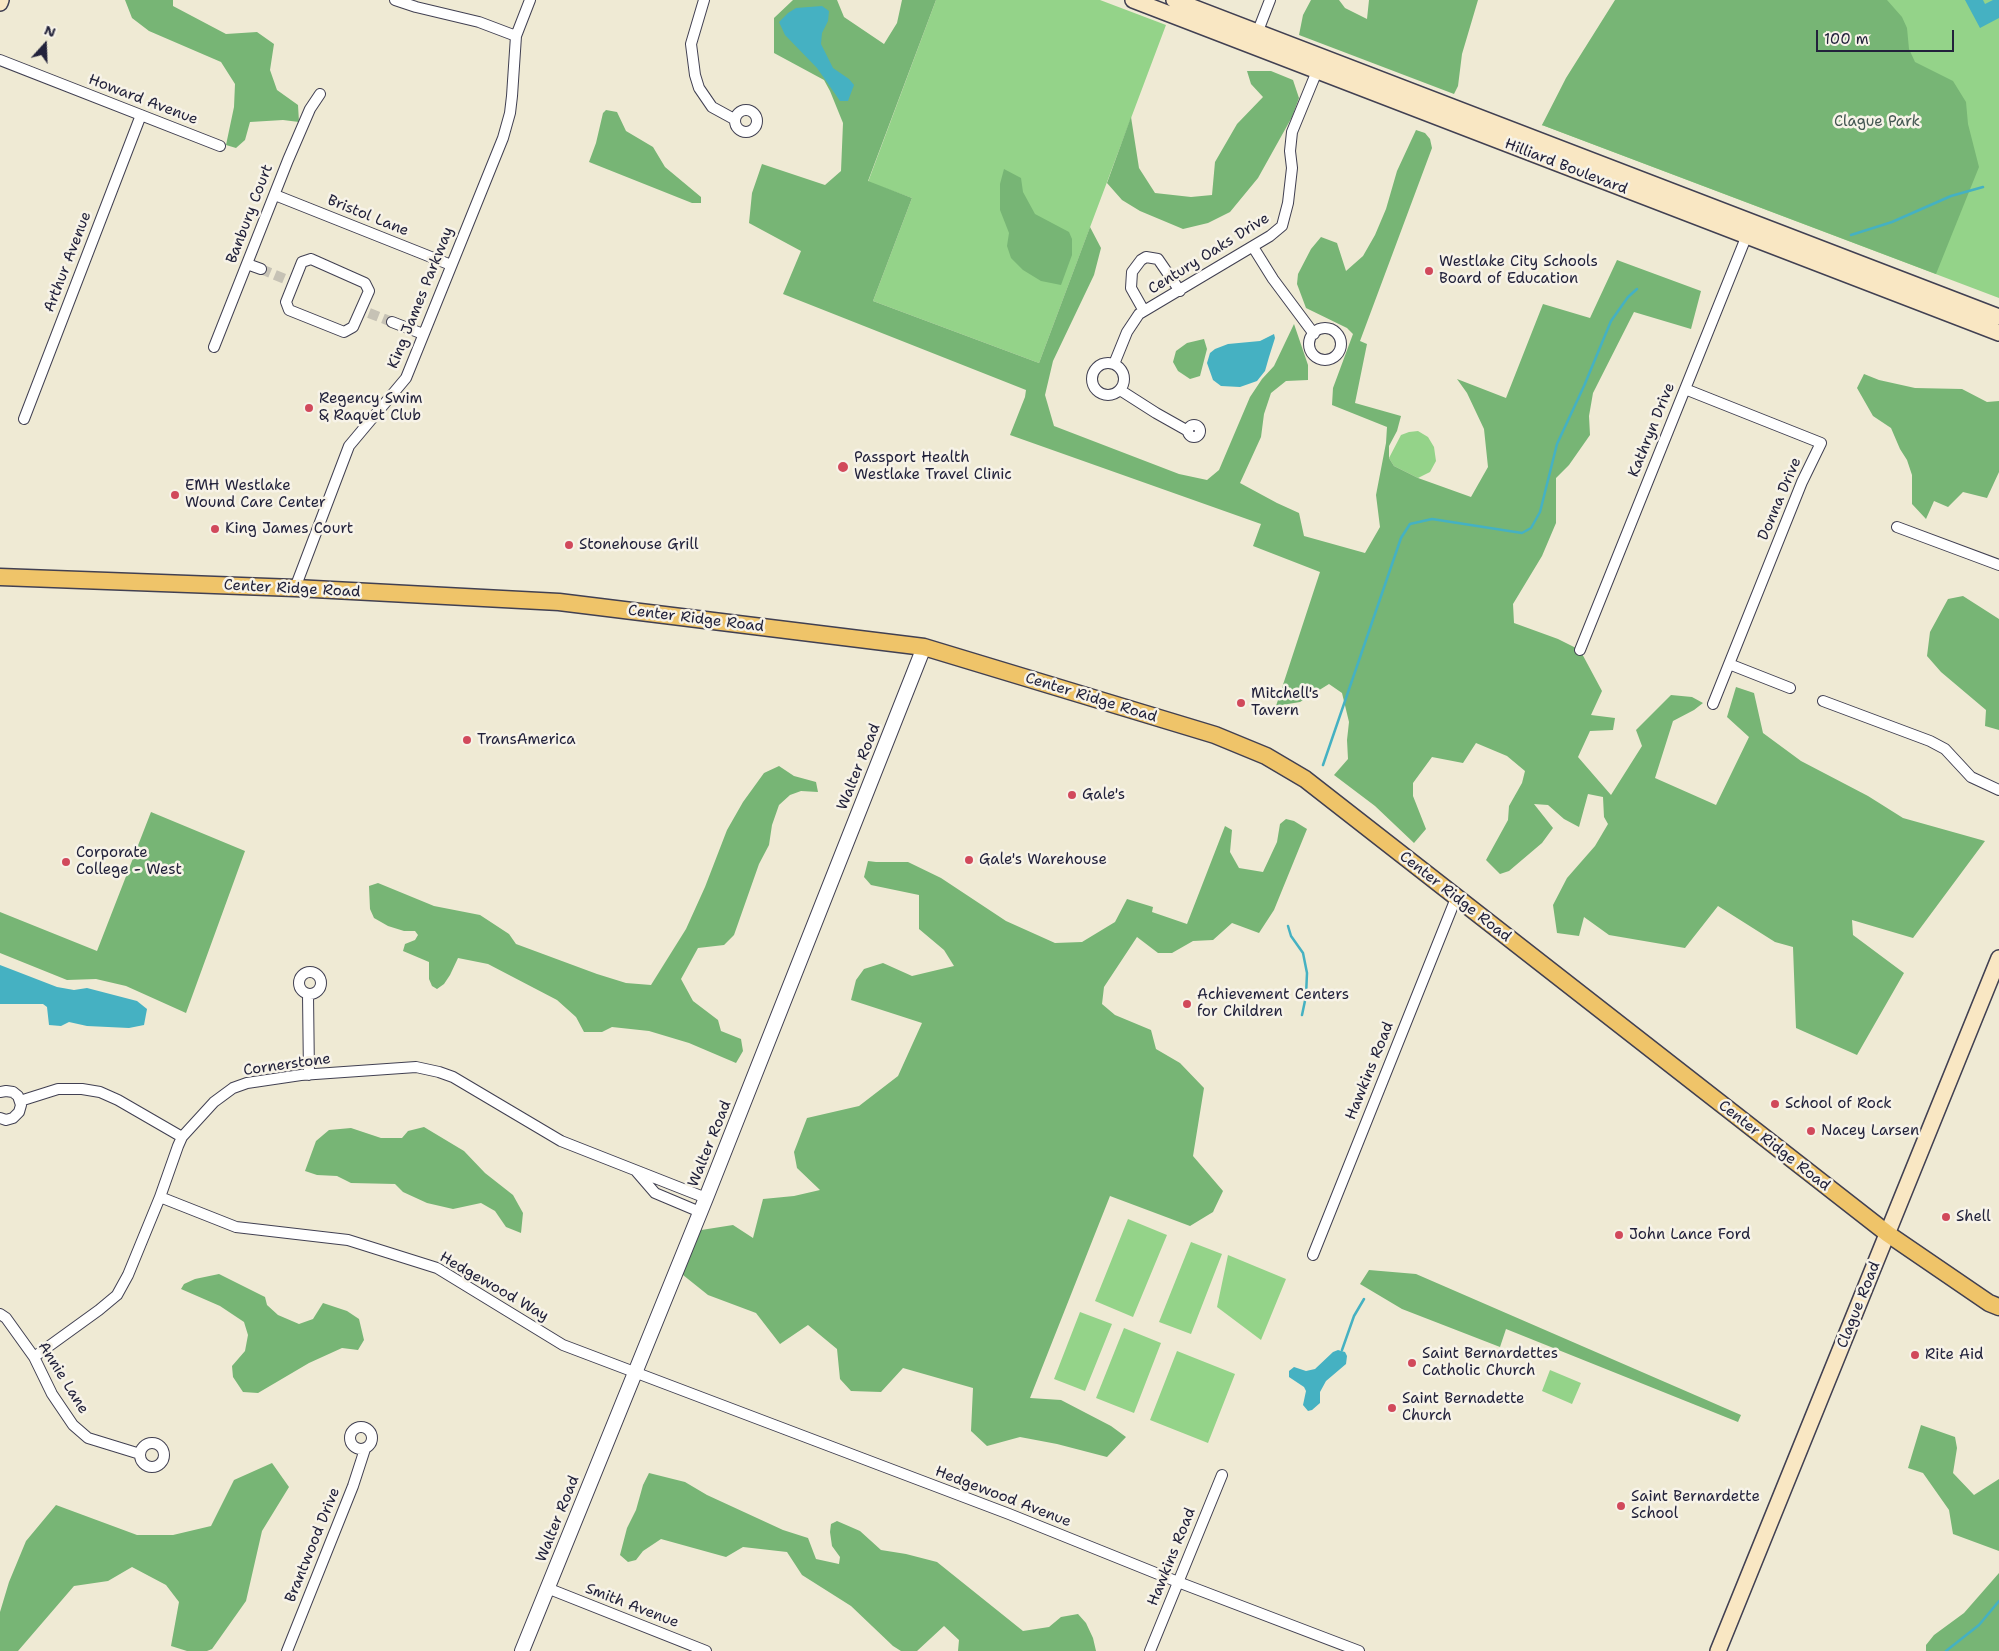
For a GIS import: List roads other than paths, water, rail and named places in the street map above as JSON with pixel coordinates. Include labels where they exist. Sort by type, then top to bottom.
[{"type":"main road","name":"Hilliard Boulevard","points":[[1132,0],[1255,39],[1750,229],[1999,333]]},
{"type":"main road","name":"Hilliard Boulevard","points":[[1174,0],[1317,71],[1750,229],[1999,317]]},
{"type":"main road","name":"Center Ridge Road","points":[[0,577],[295,588],[559,602],[924,647],[1215,735],[1248,748],[1305,779],[1888,1234],[1989,1303],[1999,1307]]},
{"type":"main road","name":"Clague Road","points":[[1718,1651],[1999,958]]},
{"type":"street","points":[[395,0],[416,8],[479,22],[516,36]]},
{"type":"street","name":"King James Parkway","points":[[295,588],[349,446],[406,378],[503,138],[512,96],[516,36],[530,0]]},
{"type":"street","points":[[704,0],[691,44],[694,75],[699,88],[712,107],[734,119]]},
{"type":"street","points":[[1255,39],[1270,0]]},
{"type":"street","name":"Howard Avenue","points":[[0,60],[220,146]]},
{"type":"street","name":"Century Oaks Drive","points":[[1114,364],[1132,324],[1139,314],[1180,291],[1282,226],[1288,203],[1292,132],[1317,71]]},
{"type":"street","name":"Banbury Court","points":[[214,347],[310,109],[320,94]]},
{"type":"street","name":"Arthur Avenue","points":[[24,419],[141,115]]},
{"type":"street","name":"Bristol Lane","points":[[274,195],[451,265]]},
{"type":"street","name":"Kathryn Drive","points":[[1580,650],[1750,229]]},
{"type":"street","points":[[1253,246],[1272,279],[1314,334]]},
{"type":"street","points":[[1144,312],[1131,288],[1133,268],[1140,260],[1153,257],[1158,259],[1180,291]]},
{"type":"street","points":[[310,259],[365,283],[369,291],[365,311],[354,327],[344,332],[289,310],[286,302],[289,280],[302,262],[310,259]]},
{"type":"street","points":[[247,264],[261,270]]},
{"type":"street","points":[[392,322],[423,334]]},
{"type":"street","points":[[1105,364],[1114,364],[1122,371],[1124,381],[1120,390],[1109,395],[1102,394],[1094,386],[1092,378],[1095,370],[1105,364]]},
{"type":"street","name":"Donna Drive","points":[[1685,389],[1821,443],[1802,482],[1714,704]]},
{"type":"street","points":[[1120,390],[1188,431]]},
{"type":"street","points":[[1897,527],[1999,565]]},
{"type":"street","name":"Walter Road","points":[[522,1651],[706,1198],[924,647]]},
{"type":"street","points":[[1730,664],[1790,688]]},
{"type":"street","points":[[1823,701],[1930,741],[1945,749],[1971,777],[1999,790]]},
{"type":"street","name":"Hawkins Road","points":[[1313,1255],[1456,898]]},
{"type":"street","points":[[308,995],[309,1075]]},
{"type":"street","name":"Cornerstone","points":[[34,1357],[100,1310],[117,1294],[128,1275],[160,1198],[175,1152],[182,1138],[214,1102],[233,1088],[247,1083],[309,1075],[416,1067],[439,1072],[453,1077],[561,1141],[706,1198]]},
{"type":"street","points":[[20,1101],[58,1089],[82,1088],[100,1092],[118,1100],[182,1138]]},
{"type":"street","points":[[0,1092],[6,1090],[12,1092],[20,1101],[21,1108],[17,1116],[6,1120],[0,1118]]},
{"type":"street","name":"Cornerstone","points":[[635,1170],[655,1193],[700,1212]]},
{"type":"street","name":"Hedgewood Way","points":[[160,1198],[236,1227],[348,1240],[437,1268],[563,1345],[636,1372]]},
{"type":"street","name":"Annie Lane","points":[[0,1314],[6,1318],[34,1357],[52,1394],[74,1425],[88,1438],[140,1454]]},
{"type":"street","name":"Hedgewood Avenue","points":[[636,1372],[1359,1651]]},
{"type":"street","name":"Brantwood Drive","points":[[287,1651],[359,1471],[365,1449]]},
{"type":"street","name":"Hawkins Road","points":[[1150,1651],[1222,1474]]},
{"type":"street","name":"Smith Avenue","points":[[547,1588],[706,1651]]},
{"type":"water","points":[[1965,0],[1983,0],[1985,4],[1993,0],[1999,0],[1999,18],[1980,28]]},
{"type":"water","points":[[822,6],[829,11],[828,21],[822,33],[821,44],[833,68],[849,79],[854,85],[848,101],[840,101],[817,68],[785,35],[779,22],[796,8]]},
{"type":"water","points":[[1274,334],[1275,338],[1265,371],[1257,381],[1240,387],[1221,386],[1213,380],[1207,363],[1210,353],[1215,349],[1228,344],[1260,341]]},
{"type":"water","points":[[0,965],[57,987],[74,990],[87,988],[137,1001],[147,1009],[144,1025],[129,1028],[87,1026],[69,1022],[61,1026],[49,1025],[47,1007],[43,1004],[0,1004]]},
{"type":"water","points":[[1338,1350],[1345,1352],[1347,1356],[1346,1364],[1326,1381],[1320,1392],[1320,1403],[1308,1411],[1303,1405],[1306,1391],[1304,1387],[1289,1377],[1289,1371],[1294,1367],[1306,1371],[1315,1369],[1333,1352]]},
{"type":"waterway","points":[[1851,235],[1892,222],[1951,196],[1983,187]]},
{"type":"waterway","points":[[1323,765],[1401,538],[1410,524],[1432,519],[1522,533],[1531,528],[1540,512],[1557,444],[1611,321],[1628,297],[1637,289]]},
{"type":"waterway","points":[[1288,926],[1291,936],[1303,953],[1307,973],[1306,996],[1302,1015]]},
{"type":"waterway","points":[[1342,1350],[1354,1316],[1364,1299]]},
{"type":"waterway","points":[[1946,1651],[1979,1625],[1999,1601]]},
{"type":"tunnel","points":[[261,269],[285,279]]},
{"type":"tunnel","points":[[369,313],[392,322]]},
{"type":"place","name":"Westlake City Schools Board of Education","points":[[1429,271]]},
{"type":"place","name":"Regency Swim & Raquet Club","points":[[309,408]]},
{"type":"place","name":"Passport Health Westlake Travel Clinic","points":[[843,467]]},
{"type":"place","name":"EMH Westlake Wound Care Center","points":[[175,495]]},
{"type":"place","name":"King James Court","points":[[215,529]]},
{"type":"place","name":"Stonehouse Grill","points":[[569,545]]},
{"type":"place","name":"Mitchell's Tavern","points":[[1241,703]]},
{"type":"place","name":"TransAmerica","points":[[467,740]]},
{"type":"place","name":"Gale's","points":[[1072,795]]},
{"type":"place","name":"Gale's Warehouse","points":[[969,860]]},
{"type":"place","name":"Corporate College - West","points":[[66,862]]},
{"type":"place","name":"Achievement Centers for Children","points":[[1187,1004]]},
{"type":"place","name":"School of Rock","points":[[1775,1104]]},
{"type":"place","name":"Nacey Larsen","points":[[1811,1131]]},
{"type":"place","name":"Shell","points":[[1946,1217]]},
{"type":"place","name":"John Lance Ford","points":[[1619,1235]]},
{"type":"place","name":"Rite Aid","points":[[1915,1355]]},
{"type":"place","name":"Saint Bernardettes Catholic Church","points":[[1412,1363]]},
{"type":"place","name":"Saint Bernadette Church","points":[[1392,1408]]},
{"type":"place","name":"Saint Bernardette School","points":[[1621,1506]]},
{"type":"park label","name":"Clague Park","points":[[1877,122]]}]
